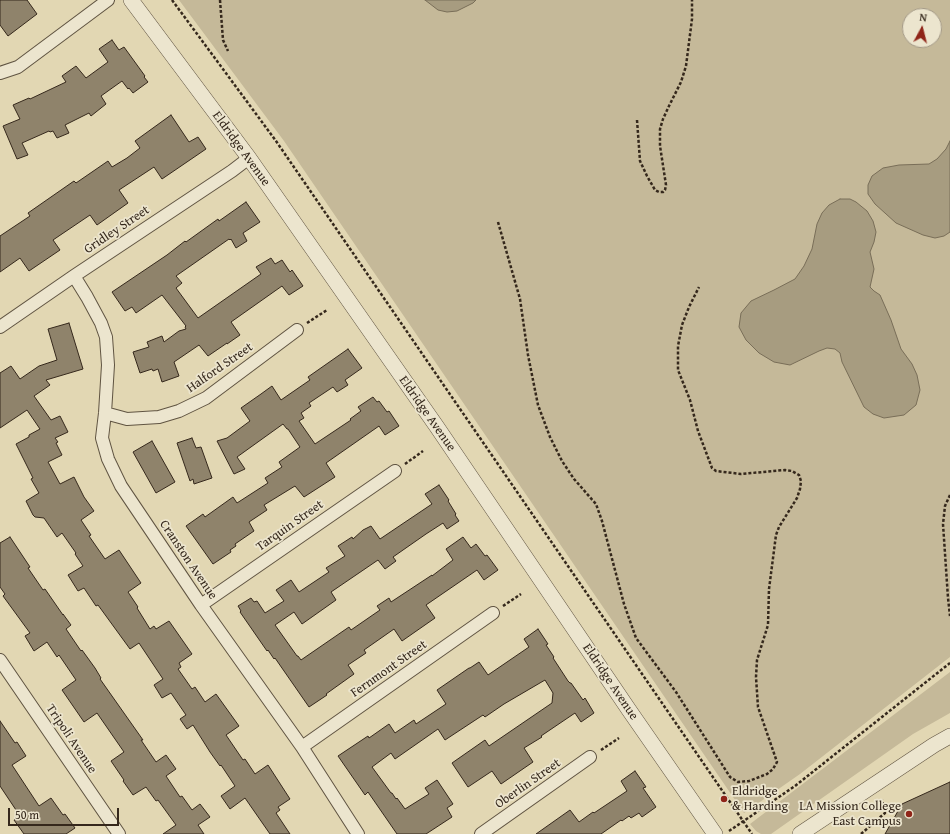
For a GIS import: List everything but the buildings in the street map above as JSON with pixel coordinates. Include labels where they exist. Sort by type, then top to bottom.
[{"type":"street","points":[[0,73],[18,67],[108,0]]},
{"type":"street","name":"Eldridge Avenue","points":[[131,0],[249,158],[437,427],[715,834]]},
{"type":"street","name":"Gridley Street","points":[[0,327],[232,171],[249,158]]},
{"type":"street","name":"Cranston Avenue","points":[[74,276],[87,297],[106,337],[108,365],[102,438],[108,459],[121,486],[201,605],[302,747],[358,834]]},
{"type":"street","name":"Halford Street","points":[[105,413],[127,419],[159,417],[179,411],[206,398],[297,330]]},
{"type":"street","name":"Tarquin Street","points":[[201,605],[395,471]]},
{"type":"street","name":"Fernmont Street","points":[[302,747],[493,613]]},
{"type":"street","name":"Tripoli Avenue","points":[[0,660],[119,834]]},
{"type":"street","points":[[800,834],[934,745],[950,736]]},
{"type":"street","name":"Oberlin Street","points":[[481,834],[590,757]]},
{"type":"path","points":[[172,0],[276,141],[752,834]]},
{"type":"path","points":[[220,0],[224,40],[228,51]]},
{"type":"path","points":[[637,120],[640,161],[655,190],[663,192],[666,185],[660,146],[660,129],[663,119],[681,82],[686,66],[692,20],[692,0]]},
{"type":"path","points":[[498,222],[520,299],[528,355],[538,405],[550,437],[562,461],[574,479],[596,504],[624,604],[636,638],[676,692],[730,777],[738,782],[749,781],[767,774],[773,769],[777,762],[758,707],[756,677],[757,660],[768,625],[769,589],[776,535],[779,527],[797,498],[801,481],[799,475],[792,471],[785,470],[741,474],[716,471],[712,468],[698,431],[690,400],[678,370],[678,346],[682,325],[689,307],[700,287]]},
{"type":"path","points":[[297,330],[327,310]]},
{"type":"path","points":[[395,471],[423,451]]},
{"type":"path","points":[[950,495],[945,506],[943,524],[950,616]]},
{"type":"path","points":[[493,613],[521,594]]},
{"type":"path","points":[[726,834],[795,786],[950,663]]},
{"type":"path","points":[[590,757],[619,738]]},
{"type":"path","points":[[861,834],[885,813],[882,800]]},
{"type":"shaded area","points":[[179,0],[950,0],[950,657],[800,774],[744,813],[284,141]]},
{"type":"shaded area","points":[[425,0],[476,0],[457,11],[447,12],[438,10]]},
{"type":"shaded area","points":[[950,141],[950,232],[944,236],[935,238],[923,235],[896,223],[875,204],[868,194],[868,185],[872,176],[883,168],[899,165],[929,164],[937,159],[946,149]]},
{"type":"shaded area","points":[[840,199],[850,199],[856,202],[867,211],[873,221],[876,232],[870,252],[874,269],[870,287],[880,295],[901,349],[912,364],[917,375],[920,390],[916,405],[904,415],[884,418],[873,414],[864,407],[842,362],[840,353],[835,349],[827,348],[790,365],[774,362],[759,353],[746,340],[739,327],[741,313],[751,301],[795,279],[804,266],[812,249],[817,224],[822,213],[829,205]]},
{"type":"shaded area","points":[[950,672],[950,713],[913,734],[771,834],[761,834],[750,824]]},
{"type":"place","name":"Eldridge & Harding","points":[[724,799]]},
{"type":"place","name":"LA Mission College East Campus","points":[[909,814]]}]
